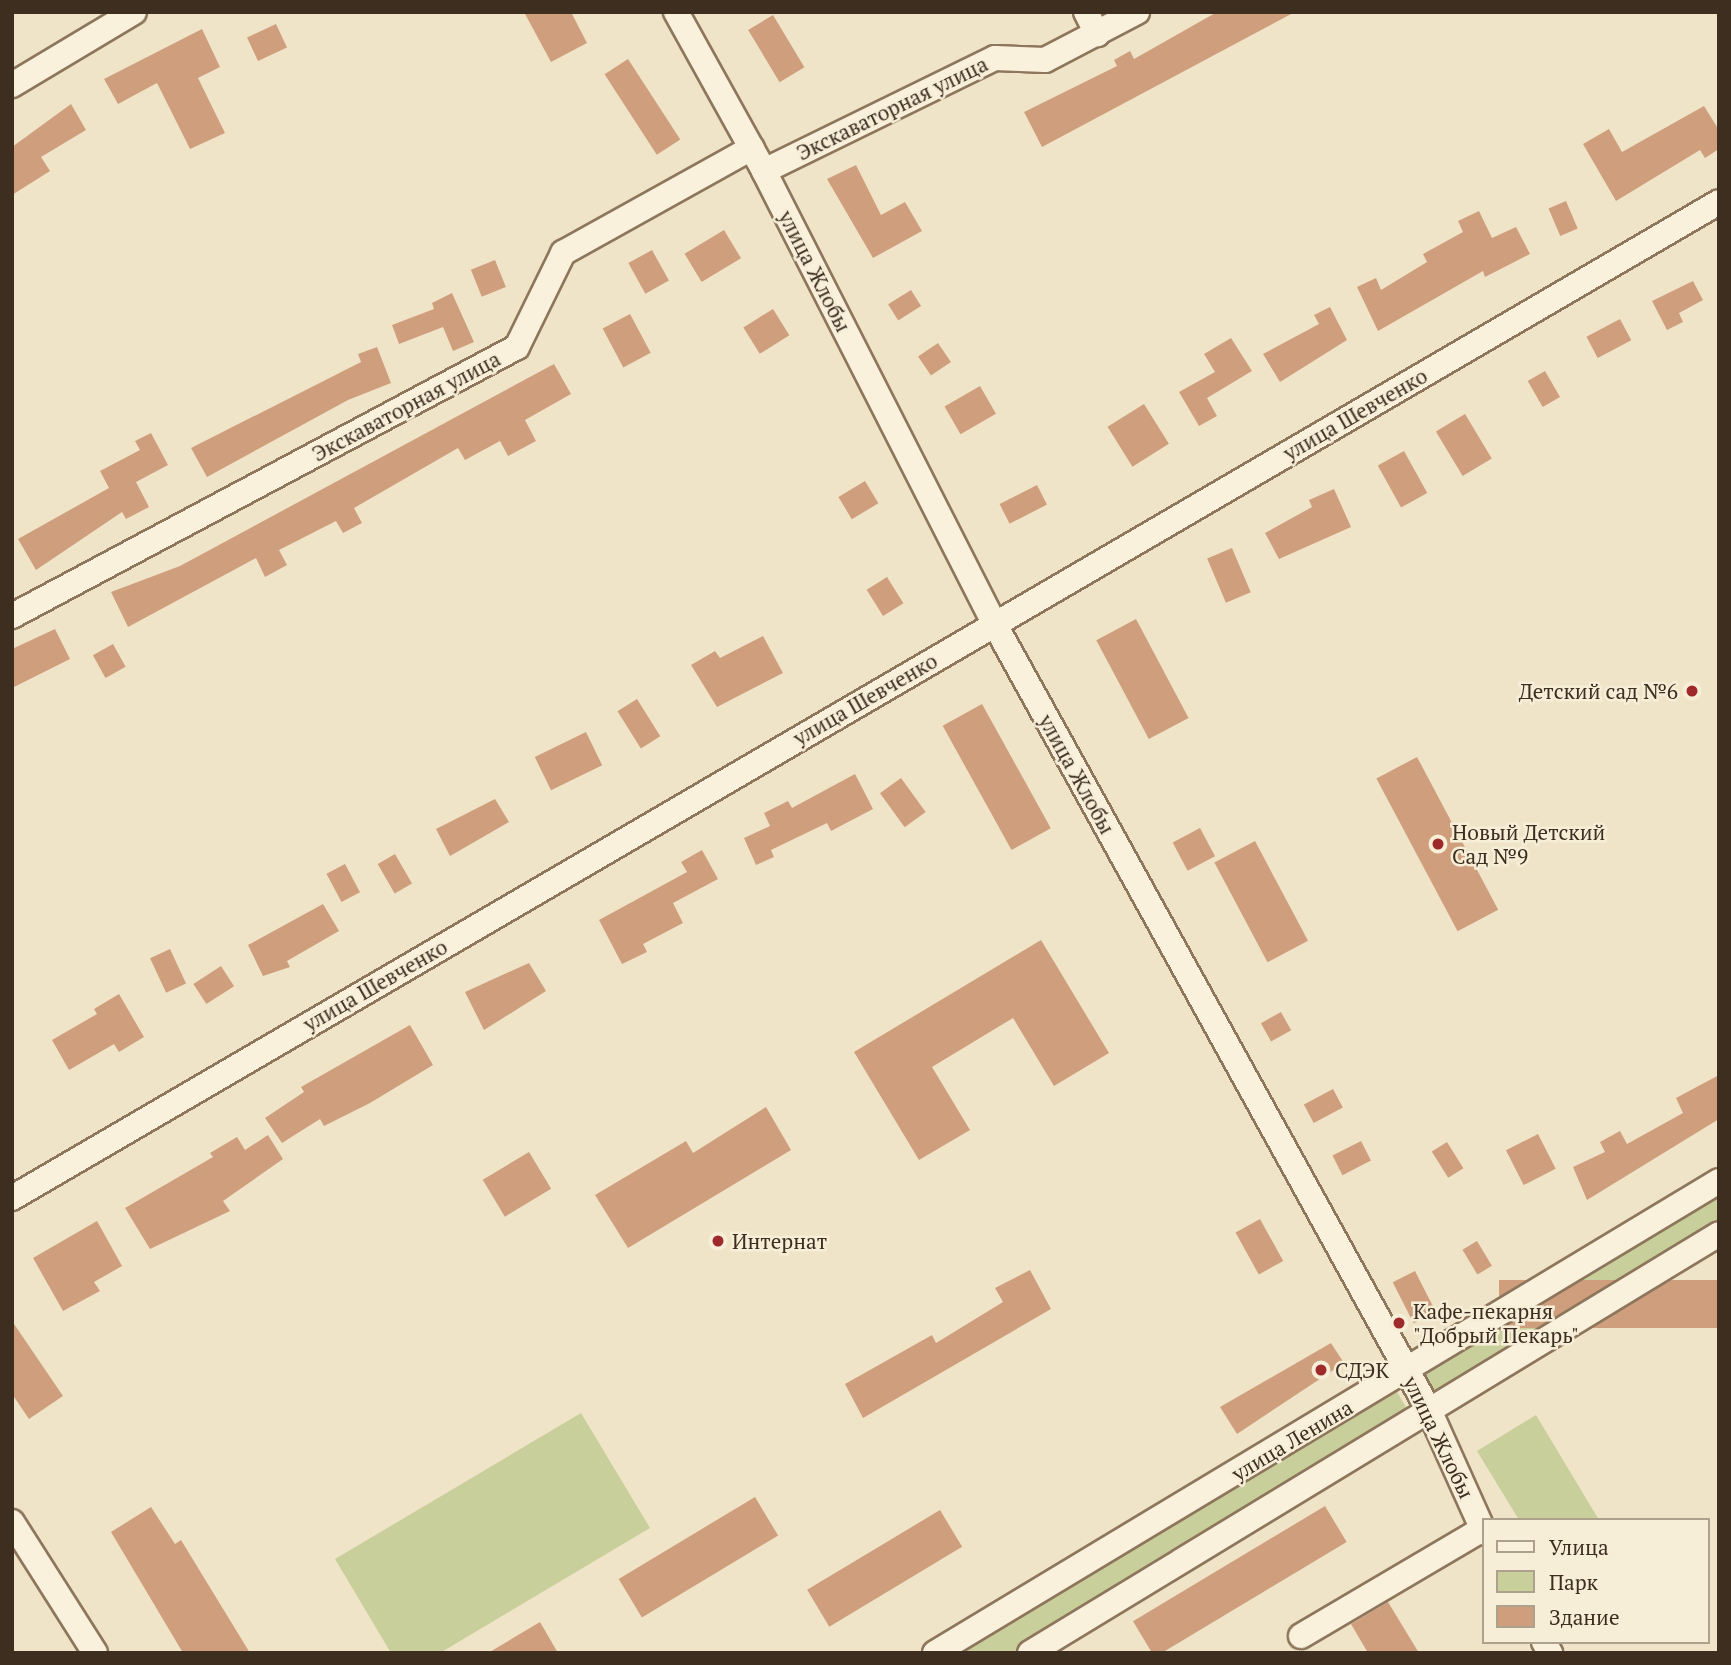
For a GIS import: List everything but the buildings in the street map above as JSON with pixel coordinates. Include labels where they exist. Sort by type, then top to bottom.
[{"type":"street","points":[[12,85],[134,12]]},
{"type":"street","name":"улица Жлобы","points":[[676,12],[764,171],[994,623],[1430,1412],[1482,1529]]},
{"type":"street","name":"Экскаваторная улица","points":[[764,171],[995,58],[1045,60],[1091,23],[1137,12]]},
{"type":"street","name":"Экскаваторная улица","points":[[12,616],[517,347],[563,253],[752,148]]},
{"type":"street","name":"улица Шевченко","points":[[12,1198],[1719,202]]},
{"type":"street","name":"улица Ленина","points":[[935,1653],[1408,1371],[1719,1181]]},
{"type":"street","points":[[1030,1653],[1719,1234]]},
{"type":"street","points":[[12,1522],[95,1653]]},
{"type":"street","points":[[1301,1636],[1482,1532]]},
{"type":"green space","points":[[1719,1176],[1719,1230],[1421,1415],[1395,1370]]},
{"type":"green space","points":[[1387,1375],[1413,1419],[1022,1653],[932,1653]]},
{"type":"green space","points":[[581,1413],[650,1528],[440,1653],[391,1653],[335,1559]]},
{"type":"green space","points":[[1536,1415],[1598,1518],[1518,1518],[1477,1451]]},
{"type":"place","name":"Детский сад №6","points":[[1692,691]]},
{"type":"place","name":"Новый Детский Сад №9","points":[[1438,844]]},
{"type":"place","name":"Интернат","points":[[718,1241]]},
{"type":"place","name":"Кафе-пекарня \"Добрый Пекарь\"","points":[[1399,1323]]},
{"type":"place","name":"СДЭК","points":[[1321,1370]]}]
